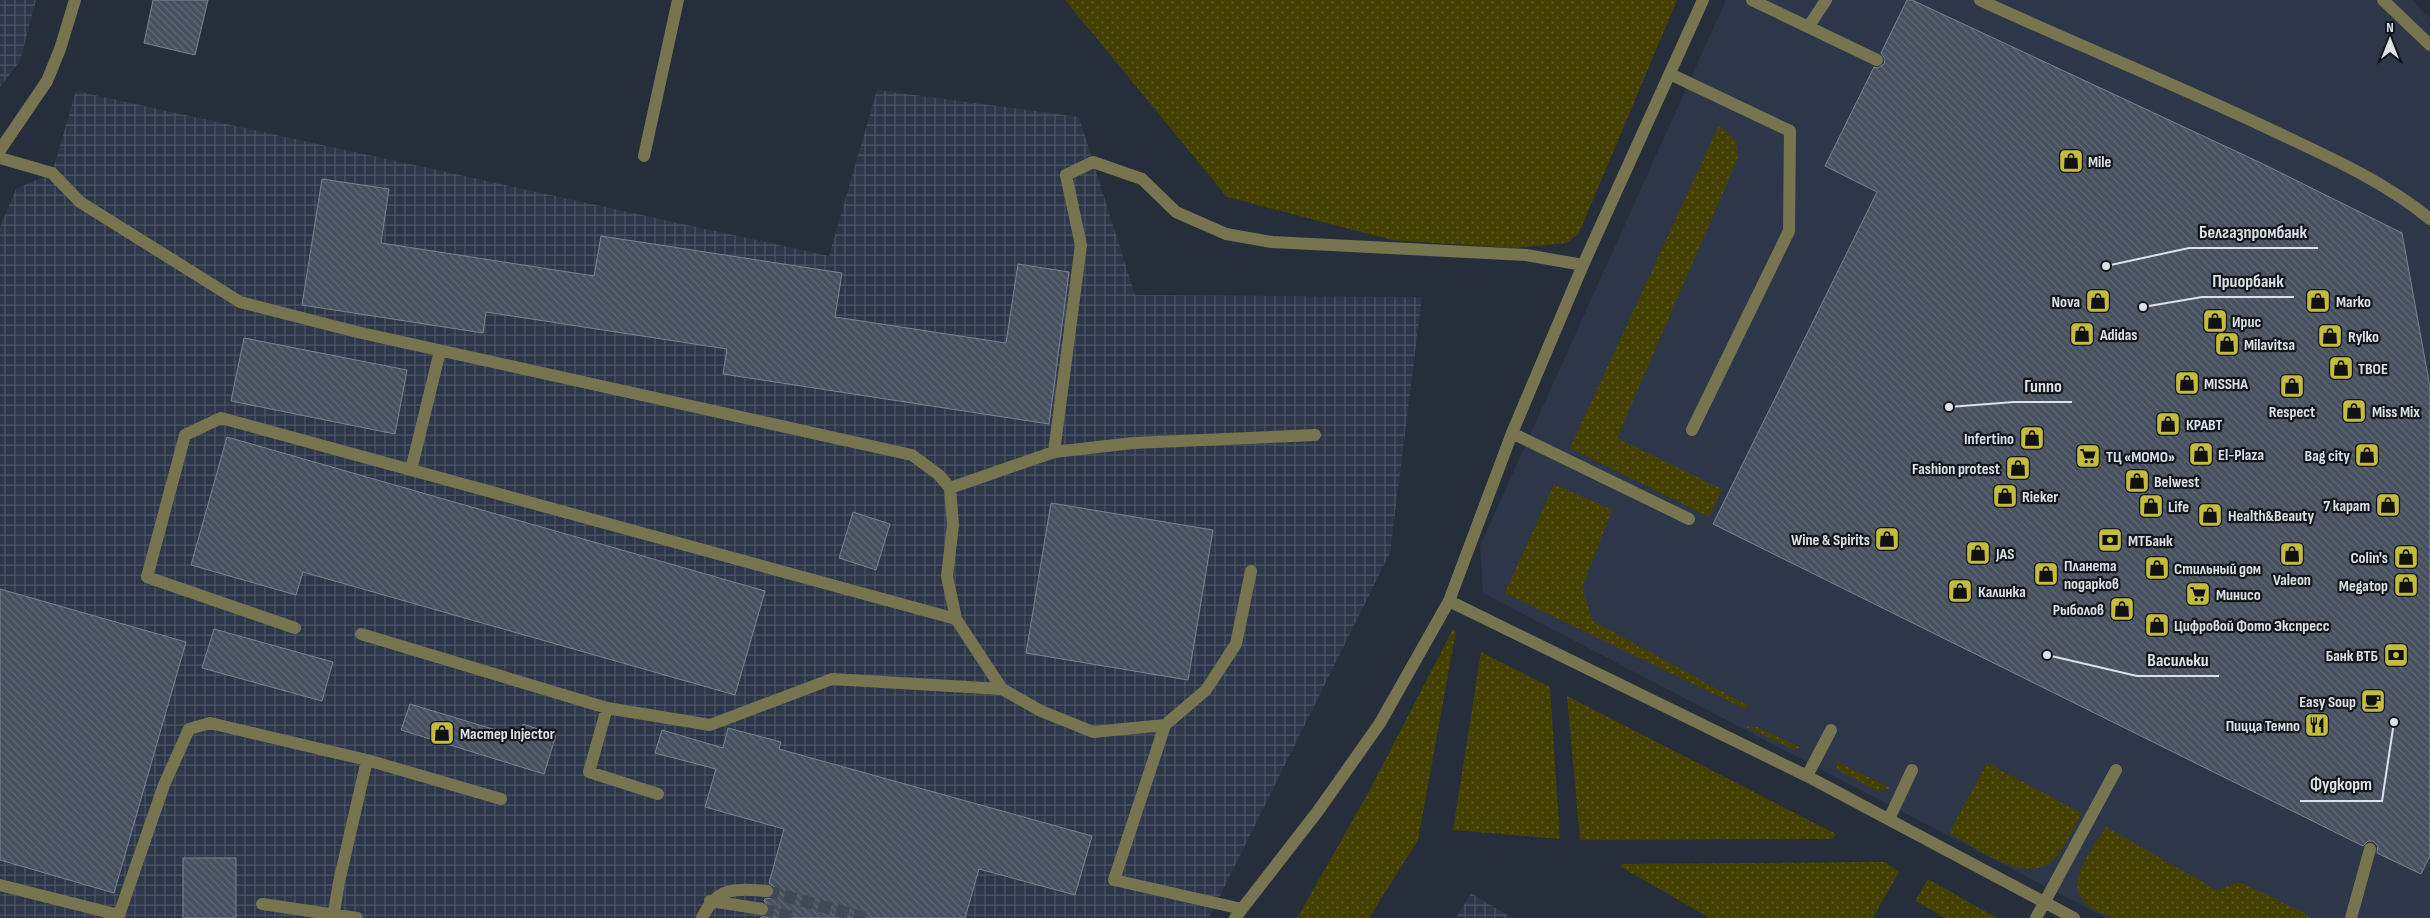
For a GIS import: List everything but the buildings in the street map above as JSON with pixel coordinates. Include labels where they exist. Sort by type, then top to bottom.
[{"type":"street","points":[[0,150],[47,82],[60,49],[74,0]]},
{"type":"street","points":[[644,156],[678,0]]},
{"type":"street","points":[[1251,571],[1236,644],[1206,690],[1165,725],[1114,880],[1238,913],[1318,810],[1380,723],[1449,601],[1512,433],[1582,265],[1703,0]]},
{"type":"street","points":[[1752,0],[1877,60]]},
{"type":"street","points":[[1809,26],[1826,0]]},
{"type":"street","points":[[1980,0],[2293,140],[2405,199],[2430,219]]},
{"type":"street","points":[[2382,0],[2430,45]]},
{"type":"street","points":[[1670,74],[1790,130],[1789,230],[1692,430]]},
{"type":"street","points":[[0,158],[52,173],[80,202],[240,302],[440,351],[912,456],[939,475],[950,488],[953,525],[947,576],[956,619],[1002,689]]},
{"type":"street","points":[[1054,452],[1081,245],[1066,174],[1093,162],[1142,179],[1176,212],[1226,234],[1272,242],[1526,255],[1582,265]]},
{"type":"street","points":[[411,470],[440,351]]},
{"type":"street","points":[[295,628],[147,577],[185,435],[221,418],[956,619]]},
{"type":"street","points":[[1512,433],[1689,519]]},
{"type":"street","points":[[950,488],[1054,452],[1133,443],[1315,435]]},
{"type":"street","points":[[1449,601],[1807,776],[2074,918]]},
{"type":"street","points":[[361,634],[607,708],[710,725],[832,679],[1002,689],[1041,711],[1093,732],[1165,725]]},
{"type":"street","points":[[607,708],[590,772],[658,794]]},
{"type":"street","points":[[0,885],[119,916],[164,785],[189,729],[210,723],[367,760],[500,798]]},
{"type":"street","points":[[1807,776],[1831,730]]},
{"type":"street","points":[[334,915],[338,882],[367,760]]},
{"type":"street","points":[[1889,819],[1912,770]]},
{"type":"street","points":[[2036,918],[2116,770]]},
{"type":"street","points":[[2351,918],[2370,849]]},
{"type":"street","points":[[702,918],[710,901],[733,889],[767,891]]},
{"type":"street","points":[[710,901],[762,909]]},
{"type":"street","points":[[262,904],[357,918]]},
{"type":"shaded area","points":[[0,0],[36,0],[20,61],[0,87]]},
{"type":"shaded area","points":[[1065,0],[1677,0],[1579,233],[1567,243],[1514,248],[1392,240],[1227,197]]},
{"type":"shaded area","points":[[1726,0],[2412,0],[2430,19],[2430,918],[2106,918],[1483,593],[1480,546]]},
{"type":"shaded area","points":[[877,90],[1079,117],[1135,295],[1422,297],[1390,553],[1209,918],[0,918],[0,227],[16,189],[52,173],[76,91],[829,256]]},
{"type":"shaded area","points":[[1719,125],[1736,141],[1738,158],[1617,438],[1722,489],[1709,517],[1570,448]]},
{"type":"shaded area","points":[[1554,484],[1612,510],[1582,588],[1593,621],[1747,705],[1745,709],[1505,593]]},
{"type":"shaded area","points":[[1453,629],[1456,631],[1418,840],[1369,918],[1297,918],[1367,795]]},
{"type":"shaded area","points":[[1481,652],[1550,687],[1560,839],[1453,830]]},
{"type":"shaded area","points":[[1567,696],[1836,834],[1832,839],[1580,840]]},
{"type":"shaded area","points":[[1744,726],[1757,727],[1802,748],[1792,749]]},
{"type":"shaded area","points":[[1835,761],[1891,788],[1879,792],[1838,770]]},
{"type":"shaded area","points":[[1987,763],[2082,813],[2060,852],[2045,866],[2032,869],[2003,863],[1949,833]]},
{"type":"shaded area","points":[[2106,827],[2217,890],[2240,882],[2308,915],[2309,918],[2113,918],[2091,908],[2085,903],[2079,895],[2077,885],[2083,864]]},
{"type":"shaded area","points":[[1885,862],[1899,872],[1873,918],[1710,918],[1621,867],[1621,864]]},
{"type":"shaded area","points":[[1928,879],[1997,918],[1945,918],[1915,901]]},
{"type":"shaded area","points":[[1471,893],[1512,918],[1456,918]]},
{"type":"tunnel","points":[[767,891],[865,918]]},
{"type":"tunnel","points":[[762,909],[796,918]]},
{"type":"place","name":"Mile","points":[[2071,161]]},
{"type":"place","name":"Белгазпромбанк","points":[[2106,266]]},
{"type":"place","name":"Nova","points":[[2098,301]]},
{"type":"place","name":"Marko","points":[[2318,301]]},
{"type":"place","name":"Приорбанк","points":[[2143,307]]},
{"type":"place","name":"Ирис","points":[[2215,321]]},
{"type":"place","name":"Adidas","points":[[2082,334]]},
{"type":"place","name":"Rylko","points":[[2330,336]]},
{"type":"place","name":"Milavitsa","points":[[2227,344]]},
{"type":"place","name":"ТВОЕ","points":[[2341,368]]},
{"type":"place","name":"MISSHA","points":[[2187,383]]},
{"type":"place","name":"Respect","points":[[2292,386]]},
{"type":"place","name":"Гиппо","points":[[1949,407]]},
{"type":"place","name":"Miss Mix","points":[[2354,411]]},
{"type":"place","name":"КРАВТ","points":[[2168,424]]},
{"type":"place","name":"Infertino","points":[[2032,438]]},
{"type":"place","name":"El-Plaza","points":[[2201,454]]},
{"type":"place","name":"Bag city","points":[[2367,455]]},
{"type":"place","name":"ТЦ «МОМО»","points":[[2088,456]]},
{"type":"place","name":"Fashion protest","points":[[2018,468]]},
{"type":"place","name":"Belwest","points":[[2137,481]]},
{"type":"place","name":"Rieker","points":[[2005,496]]},
{"type":"place","name":"7 карат","points":[[2388,505]]},
{"type":"place","name":"Life","points":[[2151,506]]},
{"type":"place","name":"Health&Beauty","points":[[2210,515]]},
{"type":"place","name":"Wine & Spirits","points":[[1887,539]]},
{"type":"place","name":"МТБанк","points":[[2110,540]]},
{"type":"place","name":"JAS","points":[[1978,553]]},
{"type":"place","name":"Valeon","points":[[2292,554]]},
{"type":"place","name":"Colin's","points":[[2406,557]]},
{"type":"place","name":"Стильный дом","points":[[2157,568]]},
{"type":"place","name":"Планета подарков","points":[[2046,574]]},
{"type":"place","name":"Megatop","points":[[2406,585]]},
{"type":"place","name":"Калинка","points":[[1960,591]]},
{"type":"place","name":"Минисо","points":[[2198,594]]},
{"type":"place","name":"Рыболов","points":[[2122,609]]},
{"type":"place","name":"Цифровой Фото Экспресс","points":[[2157,625]]},
{"type":"place","name":"Васильки","points":[[2047,655]]},
{"type":"place","name":"Банк ВТБ","points":[[2396,655]]},
{"type":"place","name":"Easy Soup","points":[[2373,701]]},
{"type":"place","name":"Фудкорт","points":[[2394,722]]},
{"type":"place","name":"Пицца Темпо","points":[[2317,725]]},
{"type":"place","name":"Мастер Injector","points":[[442,733]]}]
